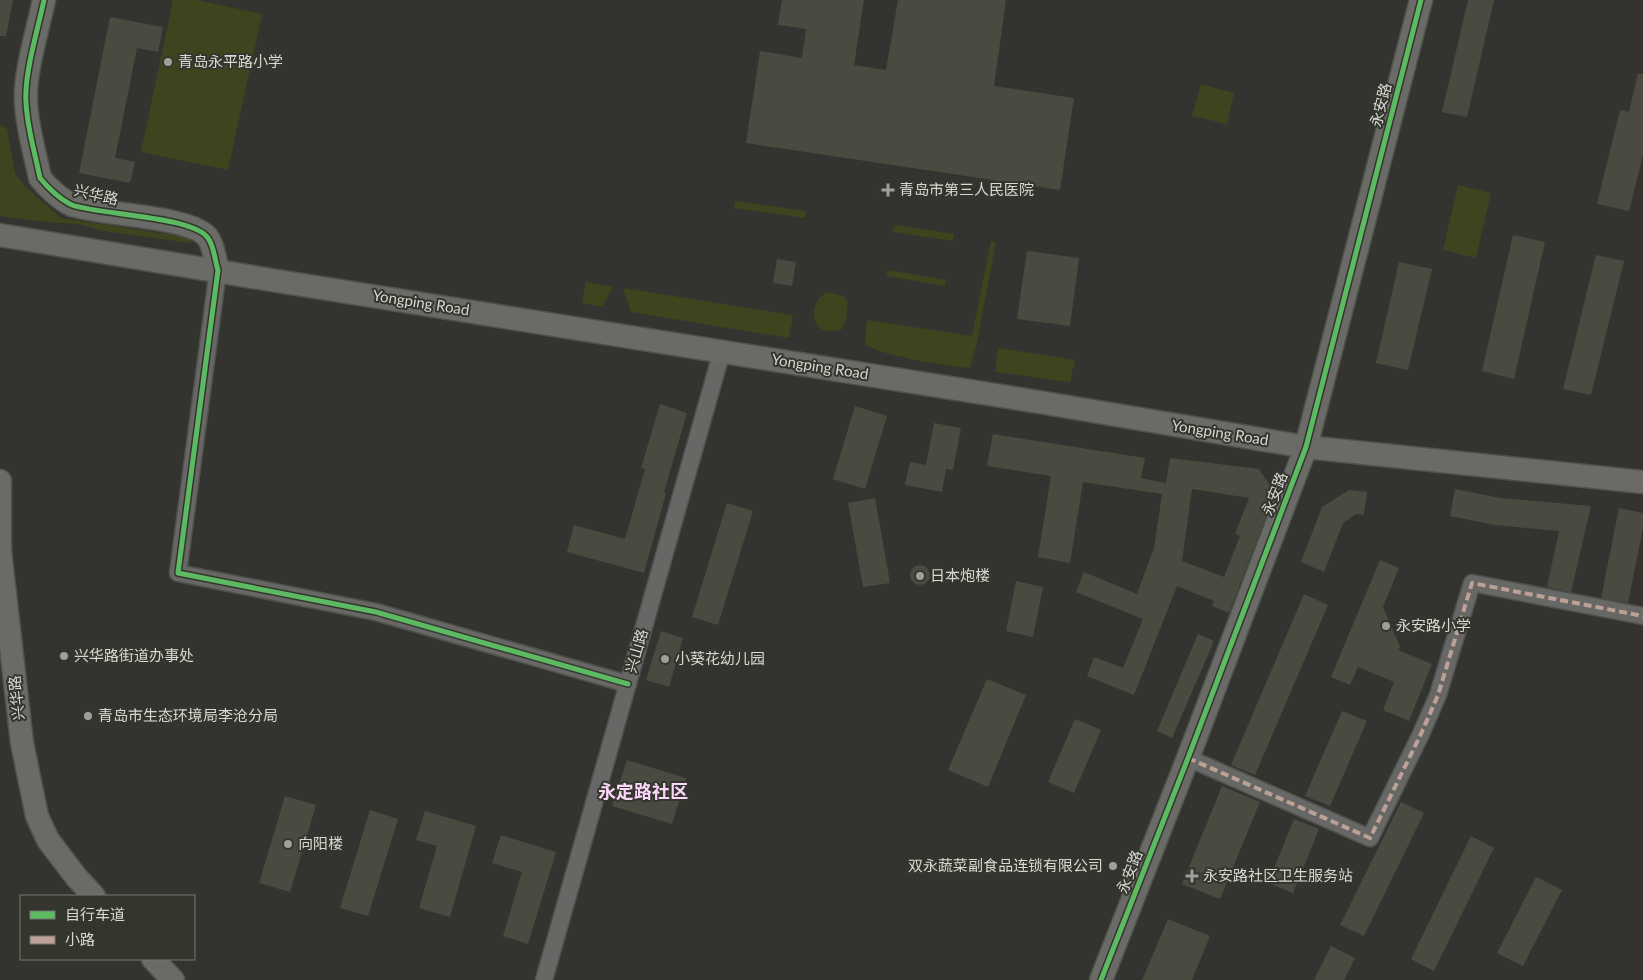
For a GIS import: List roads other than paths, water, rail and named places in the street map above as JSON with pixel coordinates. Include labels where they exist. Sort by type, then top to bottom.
[{"type":"street","name":"兴华路","points":[[44,0],[28,78],[26,101],[40,178],[71,204],[162,220],[202,232],[209,239],[218,270]]},
{"type":"street","name":"永安路","points":[[1101,980],[1188,758],[1306,447],[1421,0]]},
{"type":"street","name":"Yongping Road","points":[[0,235],[722,350],[1306,447],[1643,482]]},
{"type":"street","points":[[218,270],[178,573],[376,612],[628,684]]},
{"type":"street","name":"兴山路","points":[[544,980],[722,350]]},
{"type":"street","name":"兴华路","points":[[0,481],[1,561],[22,743],[36,816],[48,840],[77,878],[93,895]]},
{"type":"street","points":[[1188,758],[1370,838],[1438,696],[1472,583],[1643,616]]},
{"type":"street","points":[[155,960],[174,980]]},
{"type":"place","name":"青岛永平路小学","points":[[168,62]]},
{"type":"place","name":"青岛市第三人民医院","points":[[888,190]]},
{"type":"place","name":"日本炮楼","points":[[920,576]]},
{"type":"place","name":"永安路小学","points":[[1386,626]]},
{"type":"place","name":"兴华路街道办事处","points":[[64,656]]},
{"type":"place","name":"小葵花幼儿园","points":[[665,659]]},
{"type":"place","name":"青岛市生态环境局李沧分局","points":[[88,716]]},
{"type":"place","name":"向阳楼","points":[[288,844]]},
{"type":"place","name":"双永蔬菜副食品连锁有限公司","points":[[1113,866]]},
{"type":"place","name":"永安路社区卫生服务站","points":[[1192,876]]},
{"type":"district","name":"永定路社区","points":[[643,792]]}]
